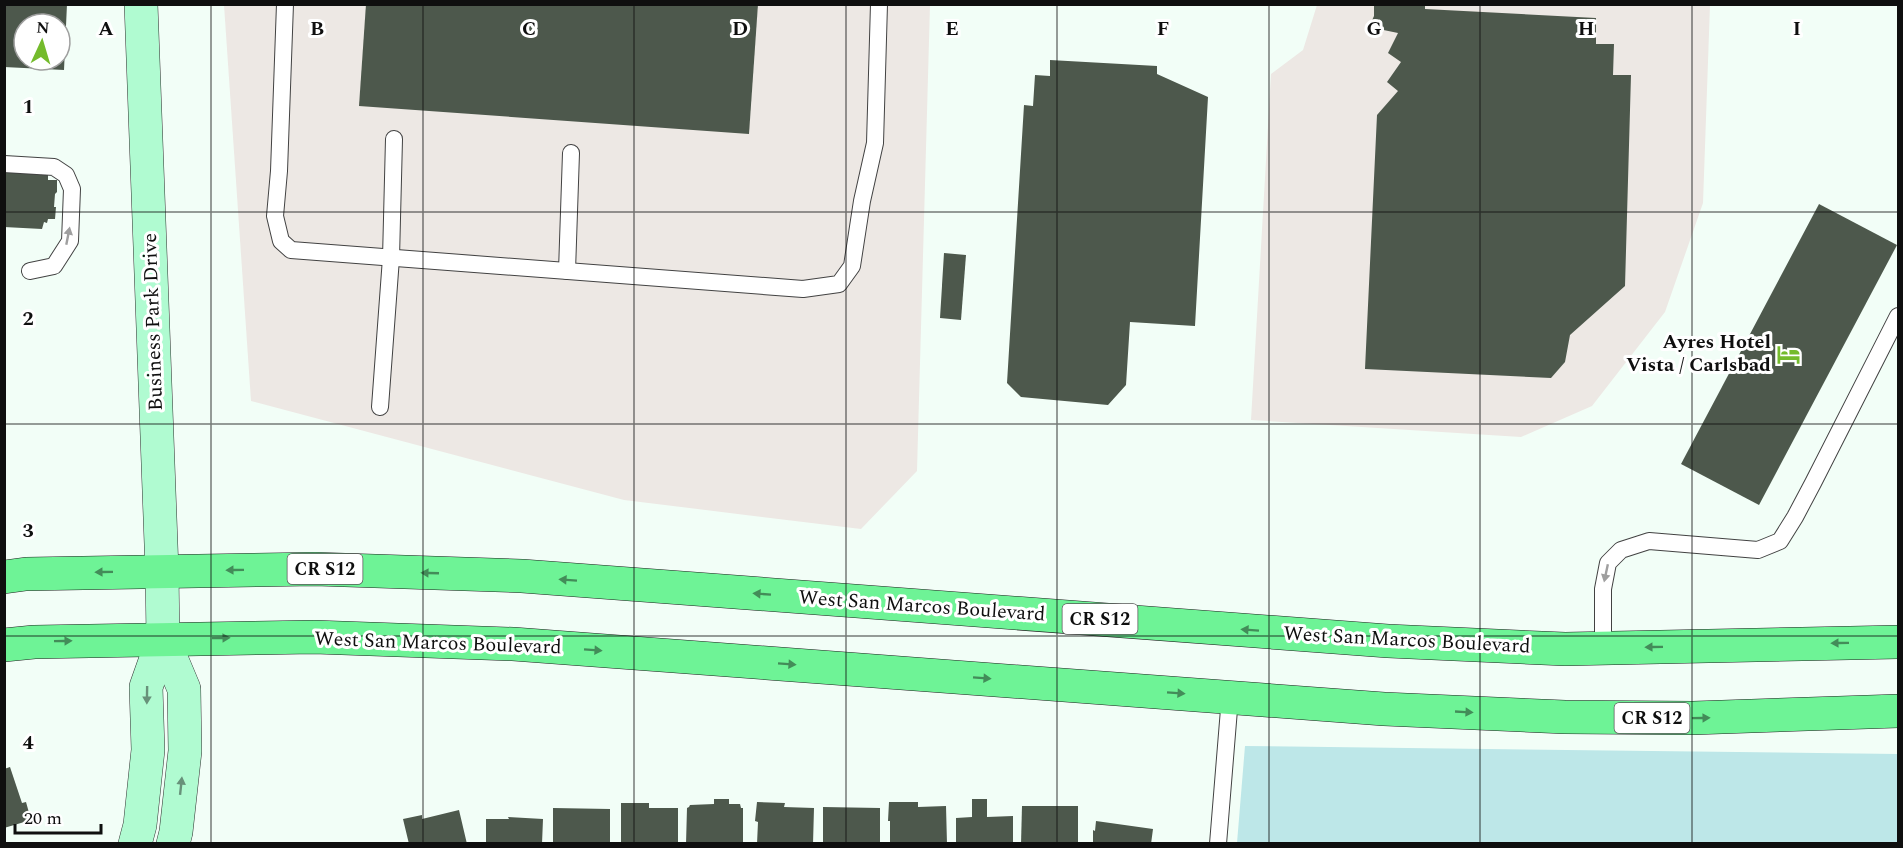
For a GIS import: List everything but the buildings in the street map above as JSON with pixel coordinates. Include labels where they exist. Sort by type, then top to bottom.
[{"type":"main road","name":"Business Park Drive","points":[[141,4],[163,639]]},
{"type":"main road","name":"West San Marcos Boulevard","points":[[162,571],[315,569],[522,576],[1388,641],[1565,649],[1899,642]]},
{"type":"main road","name":"CR S12","points":[[4,577],[26,574],[162,571]]},
{"type":"main road","name":"West San Marcos Boulevard","points":[[163,639],[314,637],[513,644],[1384,709],[1565,717],[1694,718],[1899,711]]},
{"type":"main road","name":"CR S12","points":[[4,645],[34,642],[163,639]]},
{"type":"main road","points":[[135,843],[140,825],[148,750],[146,687],[163,639]]},
{"type":"main road","points":[[163,639],[184,689],[184,751],[173,843]]},
{"type":"lane","points":[[285,4],[279,171],[275,216],[281,241],[291,250],[803,289],[839,284],[852,266],[862,201],[875,143],[879,4]]},
{"type":"lane","points":[[380,407],[391,258],[394,139]]},
{"type":"lane","points":[[567,271],[571,153]]},
{"type":"lane","points":[[4,164],[54,167],[66,175],[72,189],[69,241],[54,266],[30,271]]},
{"type":"lane","points":[[1603,649],[1603,589],[1608,562],[1621,550],[1649,541],[1758,550],[1780,542],[1809,492],[1899,316]]},
{"type":"lane","points":[[1218,843],[1230,697]]},
{"type":"shaded area","points":[[224,5],[930,5],[917,471],[861,529],[624,500],[251,401]]},
{"type":"shaded area","points":[[1317,5],[1710,5],[1703,203],[1665,312],[1592,406],[1521,437],[1251,420],[1271,74],[1303,50]]},
{"type":"shaded area","points":[[1245,746],[1898,754],[1898,843],[1237,843]]},
{"type":"place","name":"Ayres Hotel Vista / Carlsbad","points":[[1789,354]]}]
